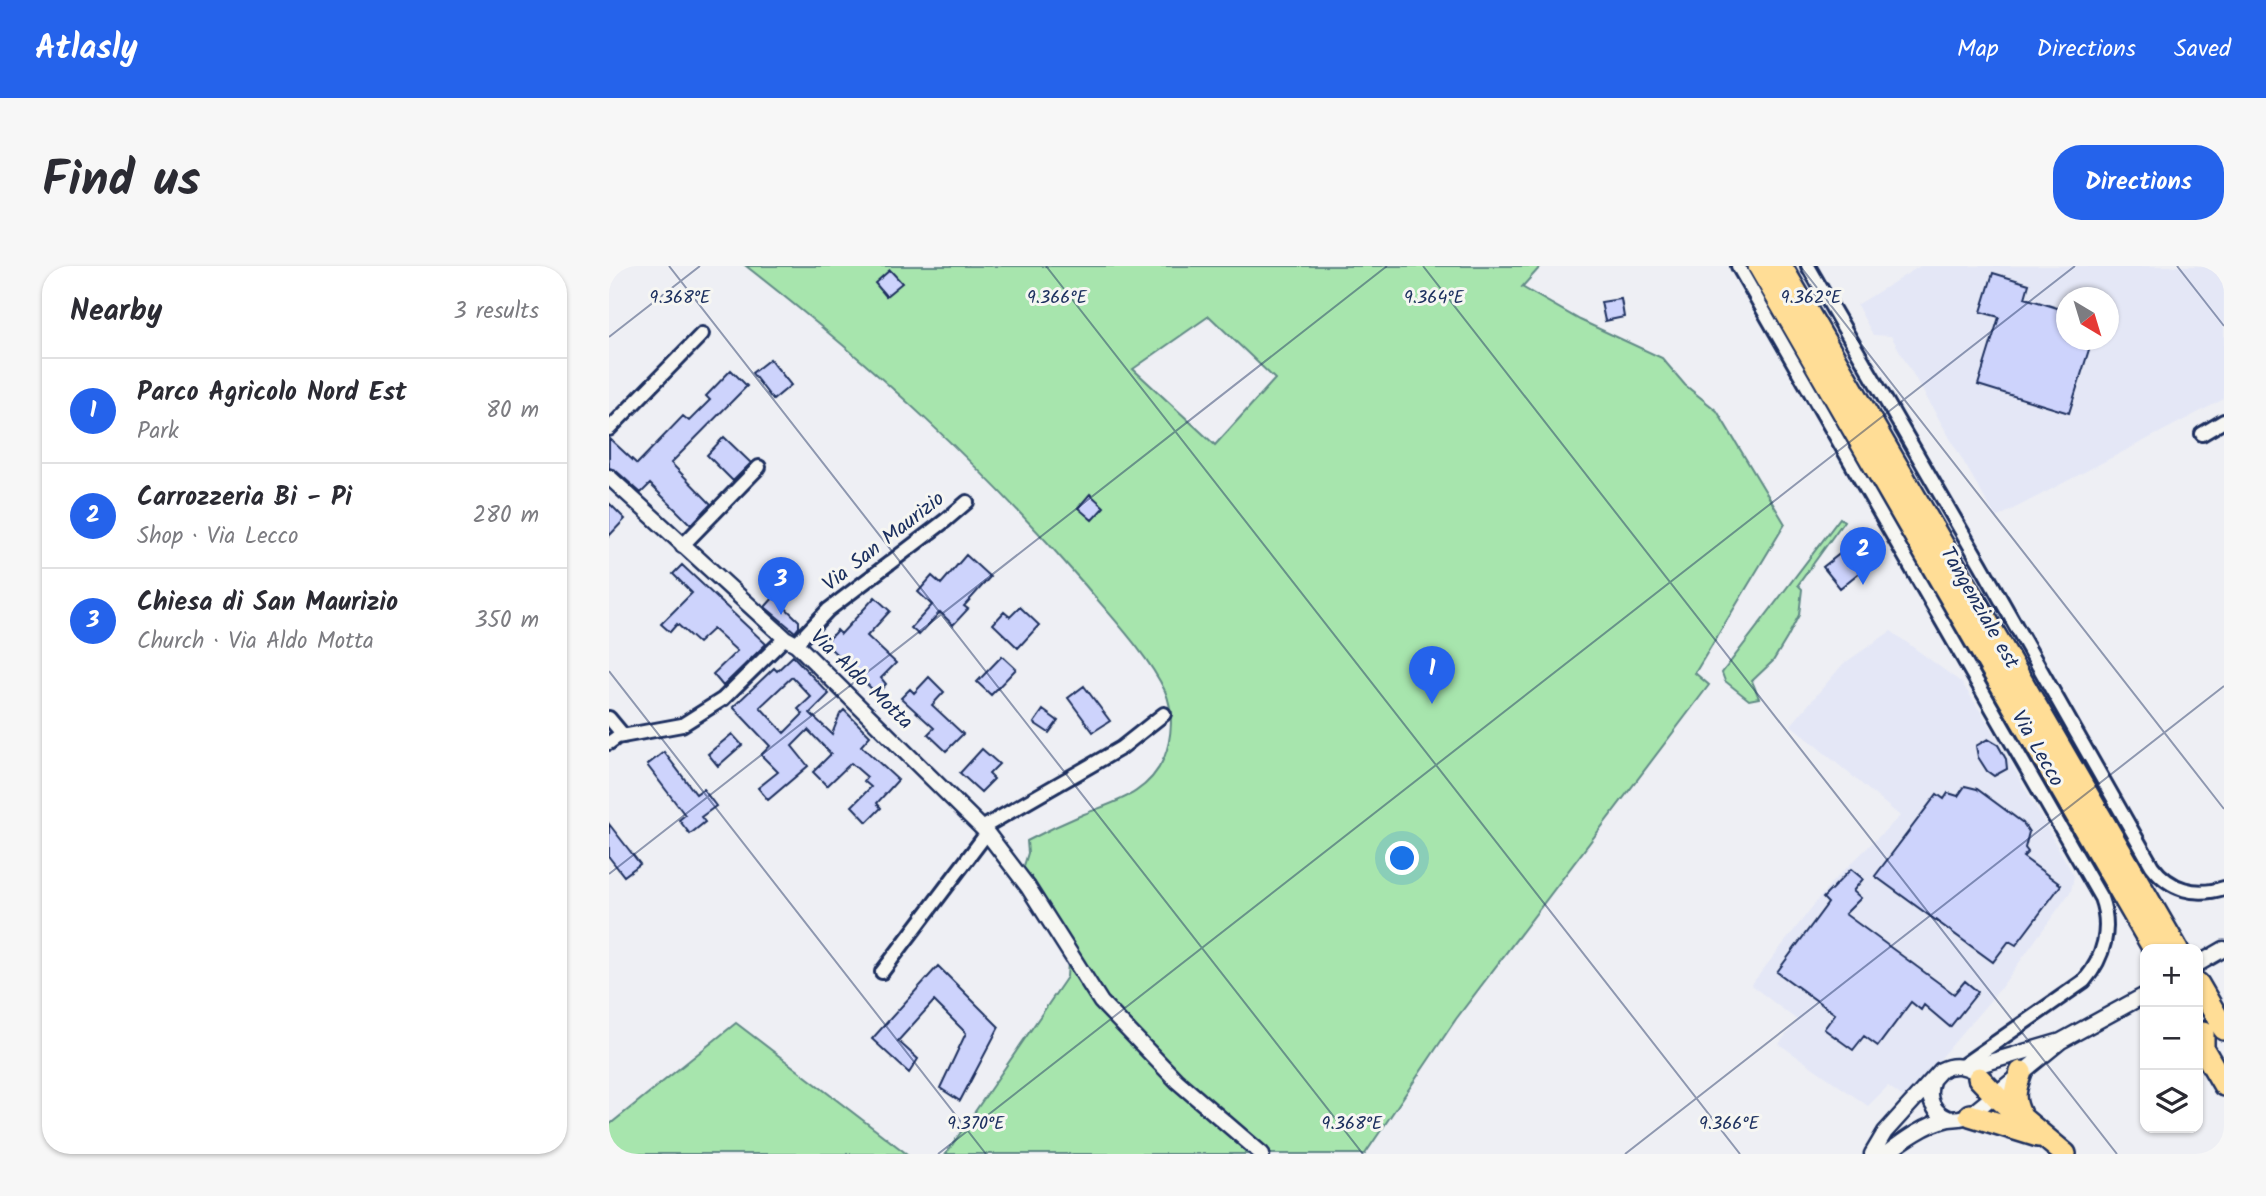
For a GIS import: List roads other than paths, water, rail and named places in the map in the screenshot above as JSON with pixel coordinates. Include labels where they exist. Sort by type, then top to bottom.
[{"type":"highway","name":"Tangenziale est","points":[[1759,266],[2151,944]]},
{"type":"highway","name":"Tangenziale est","points":[[1781,266],[2174,944]]},
{"type":"highway","points":[[2203,993],[2224,1029]]},
{"type":"highway","points":[[2203,1034],[2224,1070]]},
{"type":"highway","points":[[2203,1049],[2224,1085]]},
{"type":"highway","points":[[1970,1071],[1974,1108]]},
{"type":"highway","points":[[2021,1073],[2014,1091],[2014,1103],[2020,1114],[2043,1138],[2065,1154]]},
{"type":"highway","points":[[1974,1108],[2020,1114]]},
{"type":"highway","points":[[1974,1108],[2043,1138]]},
{"type":"street","name":"Via Lecco","points":[[1738,266],[2105,909],[2105,940],[2096,965],[2084,981],[1970,1071]]},
{"type":"street","name":"Via Lecco","points":[[1808,266],[2152,866],[2172,885],[2193,892],[2211,892],[2224,888]]},
{"type":"street","points":[[609,429],[702,334]]},
{"type":"street","points":[[2202,434],[2224,421]]},
{"type":"street","points":[[683,546],[759,467]]},
{"type":"street","name":"Via Aldo Motta","points":[[609,477],[790,641],[984,830],[1028,887],[1101,1002],[1177,1081],[1262,1154]]},
{"type":"street","name":"Via San Maurizio","points":[[609,743],[629,735],[683,725],[723,699],[836,603],[967,502]]},
{"type":"street","points":[[882,972],[984,830],[1121,748],[1164,714]]},
{"type":"street","points":[[609,719],[629,735]]},
{"type":"street","points":[[2203,961],[2224,949]]},
{"type":"street","points":[[1886,1154],[1926,1127],[1974,1108],[2061,1041],[2139,998]]},
{"type":"street","points":[[1872,1154],[1885,1132],[1915,1097],[1947,1067],[1970,1071],[2061,1041]]},
{"type":"street","points":[[1932,1081],[1929,1094],[1934,1107],[1974,1108]]},
{"type":"place","name":"Carrozzeria Bi - Pi","points":[[1863,585]]},
{"type":"place","name":"Chiesa di San Maurizio","points":[[781,615]]},
{"type":"place","name":"Parco Agricolo Nord Est","points":[[1432,704]]}]
